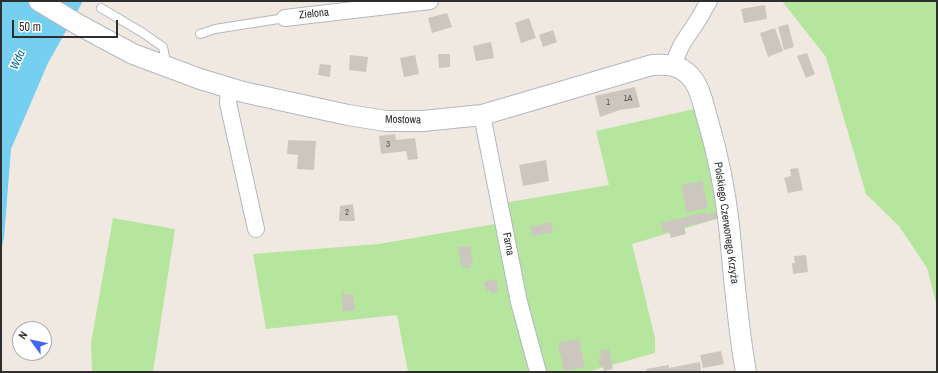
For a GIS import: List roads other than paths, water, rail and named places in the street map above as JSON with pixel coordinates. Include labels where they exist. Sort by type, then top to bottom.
[{"type":"street","name":"Mostowa","points":[[39,1],[79,25],[133,54],[164,66],[229,88],[348,115],[386,121],[423,121],[482,115],[652,64],[674,65]]},
{"type":"street","name":"Zielona","points":[[286,18],[430,1]]},
{"type":"street","points":[[674,65],[676,54],[709,1]]},
{"type":"street","name":"Polskiego Czerwonego Krzyża","points":[[674,65],[686,72],[695,81],[714,141],[729,223],[742,350],[746,372]]},
{"type":"street","points":[[229,88],[228,103],[256,229]]},
{"type":"street","name":"Farna","points":[[482,115],[520,302],[538,372]]},
{"type":"lane","points":[[100,8],[144,33],[163,47],[165,57],[164,66]]},
{"type":"lane","name":"Zielona","points":[[200,34],[215,29],[286,18]]},
{"type":"water","name":"Wda","points":[[1,1],[83,1],[48,63],[11,149],[4,238],[1,250]]}]
